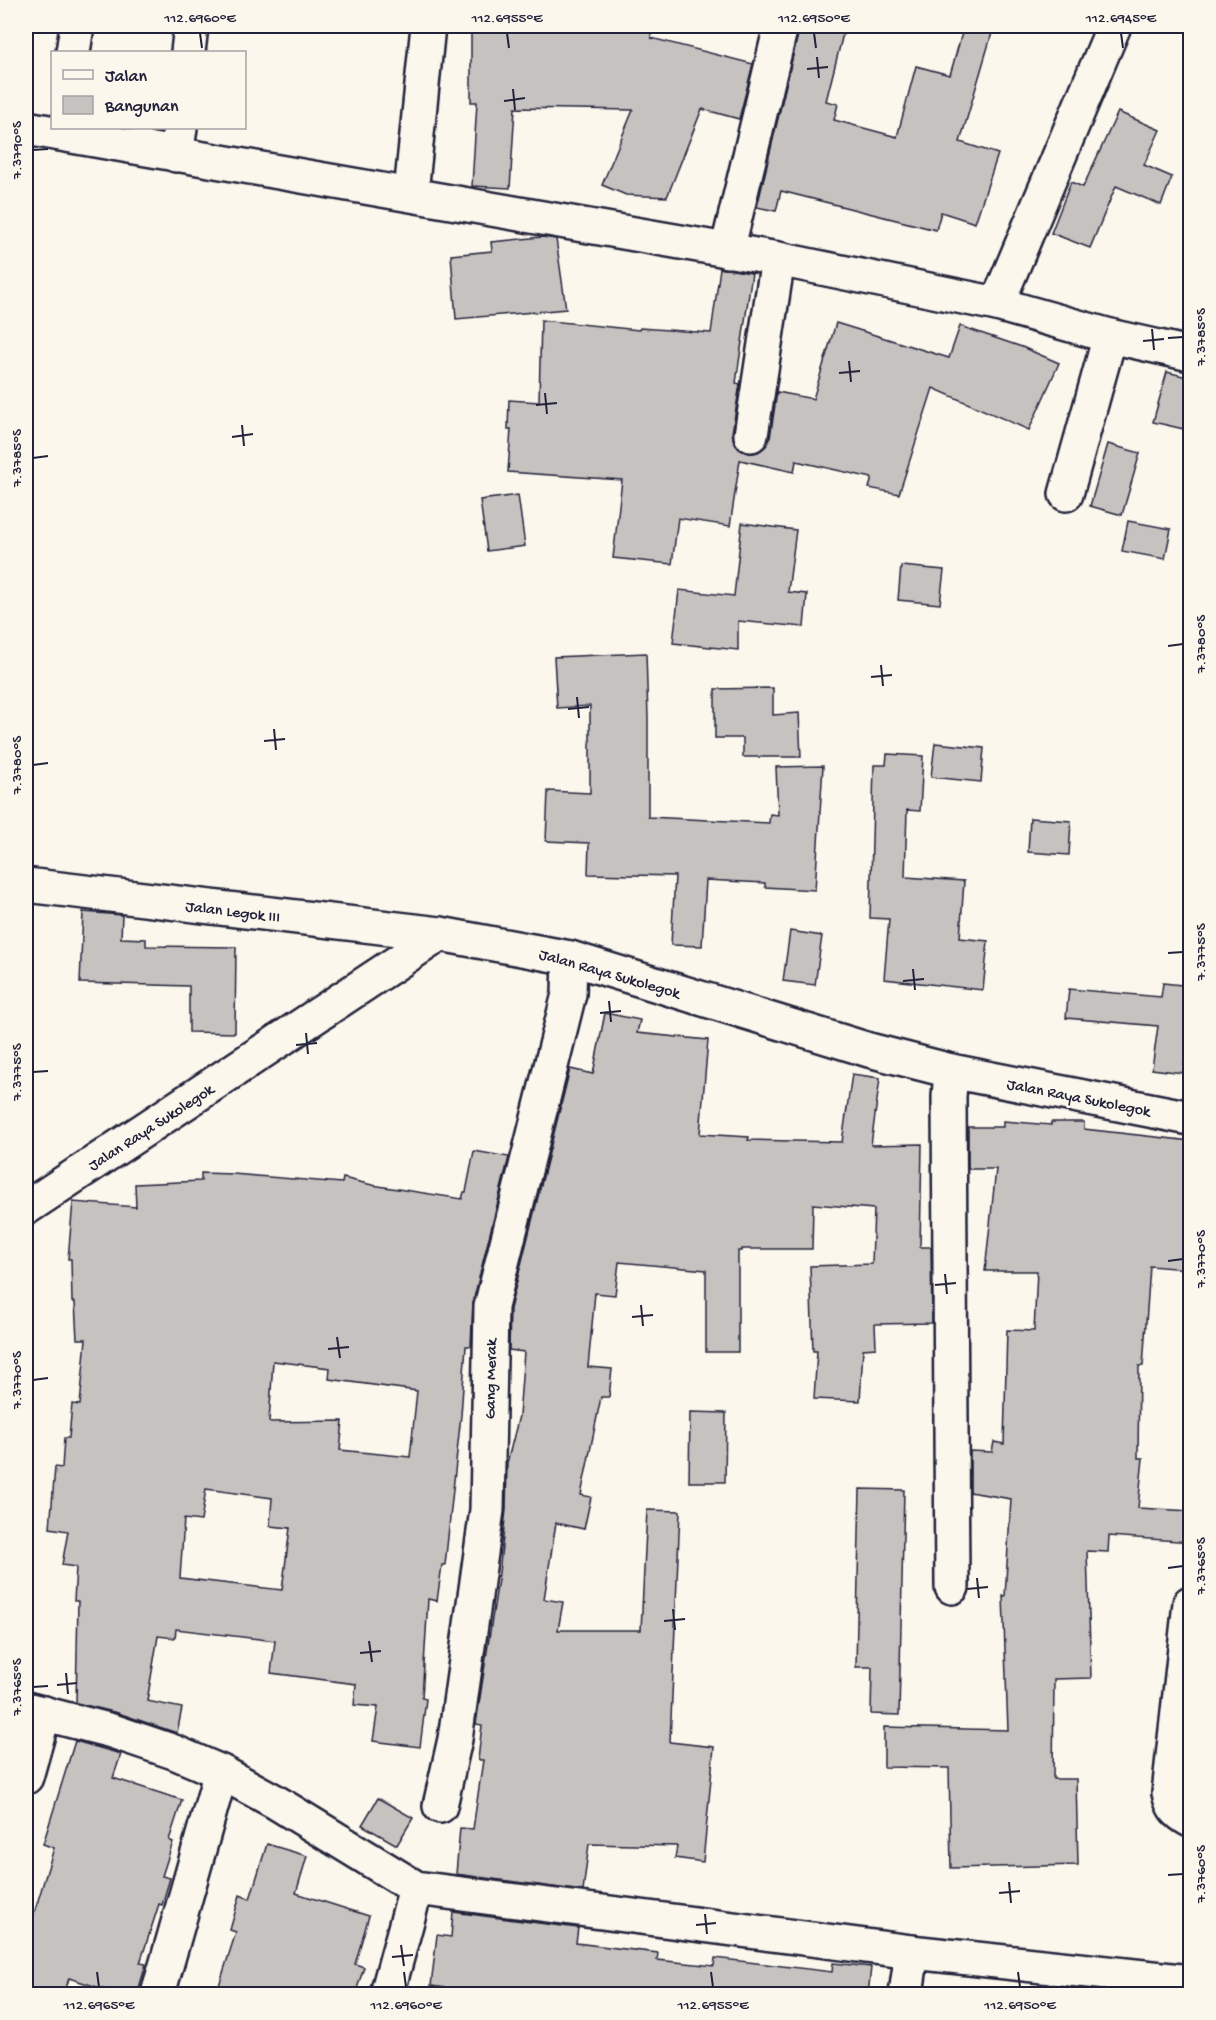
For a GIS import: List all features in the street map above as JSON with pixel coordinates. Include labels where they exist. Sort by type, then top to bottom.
[{"type":"street","points":[[73,51],[77,26]]},
{"type":"street","points":[[188,51],[191,26]]},
{"type":"street","points":[[411,193],[428,26]]},
{"type":"street","points":[[727,251],[781,26]]},
{"type":"street","points":[[997,304],[1114,26]]},
{"type":"street","points":[[26,128],[178,141],[411,193],[778,259],[997,304],[1110,336],[1191,354]]},
{"type":"street","points":[[751,435],[778,259]]},
{"type":"street","points":[[1066,494],[1110,336]]},
{"type":"street","name":"Jalan Legok III","points":[[26,885],[440,934]]},
{"type":"street","name":"Jalan Raya Sukolegok","points":[[26,1208],[440,934],[570,958],[869,1050],[951,1071],[1191,1118]]},
{"type":"street","name":"Gang Merak","points":[[440,1806],[455,1739],[487,1510],[491,1306],[569,994],[570,958]]},
{"type":"street","points":[[951,1071],[949,1109],[952,1587]]},
{"type":"street","points":[[1191,1603],[1169,1793],[1172,1806],[1191,1820]]},
{"type":"street","points":[[26,1777],[35,1711],[112,1731],[174,1752],[220,1772],[274,1801],[416,1888],[912,1952],[1191,1982]]},
{"type":"street","points":[[158,1995],[220,1772]]},
{"type":"street","points":[[387,1995],[416,1888]]},
{"type":"street","points":[[906,1995],[912,1952]]},
{"type":"building","points":[[471,26],[651,26],[651,38],[753,64],[739,119],[702,109],[667,197],[626,195],[602,185],[633,110],[515,108],[510,188],[472,186],[477,102],[471,102]]},
{"type":"building","points":[[800,26],[845,26],[826,101],[838,104],[834,120],[897,137],[916,66],[950,75],[964,26],[994,26],[960,142],[998,154],[975,223],[941,212],[936,230],[781,191],[776,211],[757,207]]},
{"type":"building","points":[[1118,112],[1160,130],[1144,165],[1172,177],[1161,205],[1116,186],[1090,248],[1051,233],[1071,182],[1083,187]]},
{"type":"building","points":[[542,237],[556,239],[566,309],[456,319],[451,255],[492,251],[491,242]]},
{"type":"building","points":[[720,268],[752,273],[736,383],[740,384],[732,433],[739,449],[748,453],[758,452],[766,446],[770,438],[777,392],[813,399],[836,323],[949,358],[960,326],[1022,347],[1059,363],[1029,430],[933,388],[899,494],[869,488],[872,478],[796,461],[794,472],[740,460],[730,526],[678,518],[672,564],[613,558],[622,480],[508,472],[511,429],[508,429],[509,400],[539,402],[541,320],[639,330],[640,328],[711,333]]},
{"type":"building","points":[[1167,372],[1191,378],[1191,406],[1184,429],[1153,422]]},
{"type":"building","points":[[1108,444],[1140,453],[1122,515],[1090,506]]},
{"type":"building","points":[[518,495],[525,546],[487,551],[480,500]]},
{"type":"building","points":[[1128,521],[1171,529],[1165,559],[1122,551]]},
{"type":"building","points":[[742,523],[796,530],[788,592],[807,594],[804,627],[738,621],[738,650],[673,643],[679,590],[734,596]]},
{"type":"building","points":[[901,566],[944,570],[940,604],[898,600]]},
{"type":"building","points":[[646,653],[648,817],[769,823],[770,814],[778,815],[776,767],[823,766],[815,890],[765,887],[765,883],[706,880],[702,946],[671,945],[675,876],[588,874],[589,843],[546,841],[548,791],[590,793],[590,706],[557,708],[554,657]]},
{"type":"building","points":[[773,688],[773,715],[799,713],[801,757],[743,757],[743,738],[715,738],[715,689]]},
{"type":"building","points":[[935,743],[984,748],[981,782],[931,777]]},
{"type":"building","points":[[887,754],[923,756],[920,811],[907,810],[905,877],[964,881],[960,938],[988,941],[983,990],[884,979],[889,919],[870,918],[874,765],[886,765]]},
{"type":"building","points":[[1030,818],[1071,821],[1069,855],[1028,852]]},
{"type":"building","points":[[83,912],[122,915],[121,938],[146,939],[146,946],[236,947],[235,1033],[189,1032],[189,986],[80,983]]},
{"type":"building","points":[[790,931],[822,936],[815,985],[783,981]]},
{"type":"building","points":[[1163,983],[1191,986],[1191,1016],[1183,1073],[1152,1069],[1158,1026],[1066,1018],[1069,989],[1161,997]]},
{"type":"building","points":[[605,1013],[640,1020],[637,1033],[708,1040],[700,1134],[749,1137],[748,1140],[842,1142],[852,1074],[880,1078],[871,1145],[922,1144],[920,1247],[931,1247],[932,1323],[875,1324],[876,1348],[863,1349],[860,1401],[814,1399],[817,1351],[813,1351],[810,1266],[872,1264],[874,1209],[813,1204],[812,1249],[742,1249],[738,1251],[738,1352],[706,1352],[706,1270],[619,1262],[615,1295],[595,1293],[588,1367],[612,1369],[609,1397],[601,1397],[581,1495],[591,1497],[584,1529],[556,1523],[544,1599],[563,1602],[558,1630],[641,1630],[647,1510],[680,1511],[670,1742],[714,1747],[703,1862],[675,1858],[677,1846],[589,1844],[583,1891],[456,1874],[460,1828],[473,1829],[483,1760],[478,1760],[482,1725],[476,1724],[499,1573],[506,1510],[507,1463],[519,1416],[524,1352],[509,1350],[510,1309],[570,1069],[593,1074]]},
{"type":"building","points":[[1003,1121],[1051,1125],[1051,1122],[1084,1122],[1084,1129],[1191,1141],[1188,1203],[1191,1203],[1191,1212],[1186,1269],[1150,1266],[1143,1366],[1139,1366],[1138,1458],[1143,1458],[1138,1508],[1191,1511],[1191,1542],[1109,1536],[1108,1552],[1087,1551],[1091,1678],[1054,1679],[1053,1779],[1076,1779],[1078,1865],[951,1868],[949,1768],[884,1767],[884,1727],[1008,1730],[1003,1596],[1005,1596],[1011,1499],[970,1492],[970,1451],[992,1452],[994,1442],[1004,1444],[1007,1330],[1034,1331],[1037,1271],[985,1271],[996,1169],[968,1169],[968,1127],[1003,1127]]},
{"type":"building","points":[[474,1151],[509,1157],[473,1302],[471,1346],[466,1346],[445,1565],[442,1565],[437,1601],[428,1599],[422,1698],[426,1699],[420,1747],[373,1741],[378,1707],[354,1705],[356,1684],[271,1673],[275,1641],[176,1629],[175,1638],[158,1636],[147,1701],[182,1708],[177,1733],[118,1713],[76,1703],[78,1601],[74,1601],[76,1567],[62,1565],[68,1531],[50,1528],[55,1467],[62,1468],[64,1438],[69,1438],[72,1404],[80,1405],[86,1339],[77,1339],[75,1302],[72,1302],[71,1259],[68,1259],[73,1202],[136,1207],[135,1184],[201,1181],[201,1173],[342,1183],[343,1178],[372,1185],[462,1199],[466,1192]],"holes":[[[273,1361],[330,1368],[329,1379],[417,1391],[410,1457],[340,1450],[343,1421],[269,1422]],[[206,1489],[272,1498],[270,1526],[290,1528],[282,1590],[180,1578],[184,1519],[201,1521]]]},
{"type":"building","points":[[690,1412],[726,1413],[725,1482],[689,1482]]},
{"type":"building","points":[[860,1489],[904,1490],[899,1715],[871,1714],[872,1667],[856,1667]]},
{"type":"building","points":[[75,1741],[121,1754],[113,1778],[182,1800],[169,1840],[173,1842],[162,1876],[170,1878],[140,1963],[146,1964],[137,1995],[122,1995],[69,1978],[64,1995],[26,1995],[26,1940],[54,1848],[43,1844]]},
{"type":"building","points":[[378,1798],[413,1818],[397,1845],[362,1825]]},
{"type":"building","points":[[267,1844],[307,1856],[296,1893],[369,1916],[355,1964],[364,1967],[355,1995],[216,1995],[236,1932],[230,1930],[240,1895],[250,1899]]},
{"type":"building","points":[[453,1912],[578,1928],[576,1943],[658,1953],[657,1960],[714,1966],[715,1958],[832,1972],[833,1963],[871,1967],[868,1995],[502,1995],[431,1986],[437,1935],[451,1937]]}]
